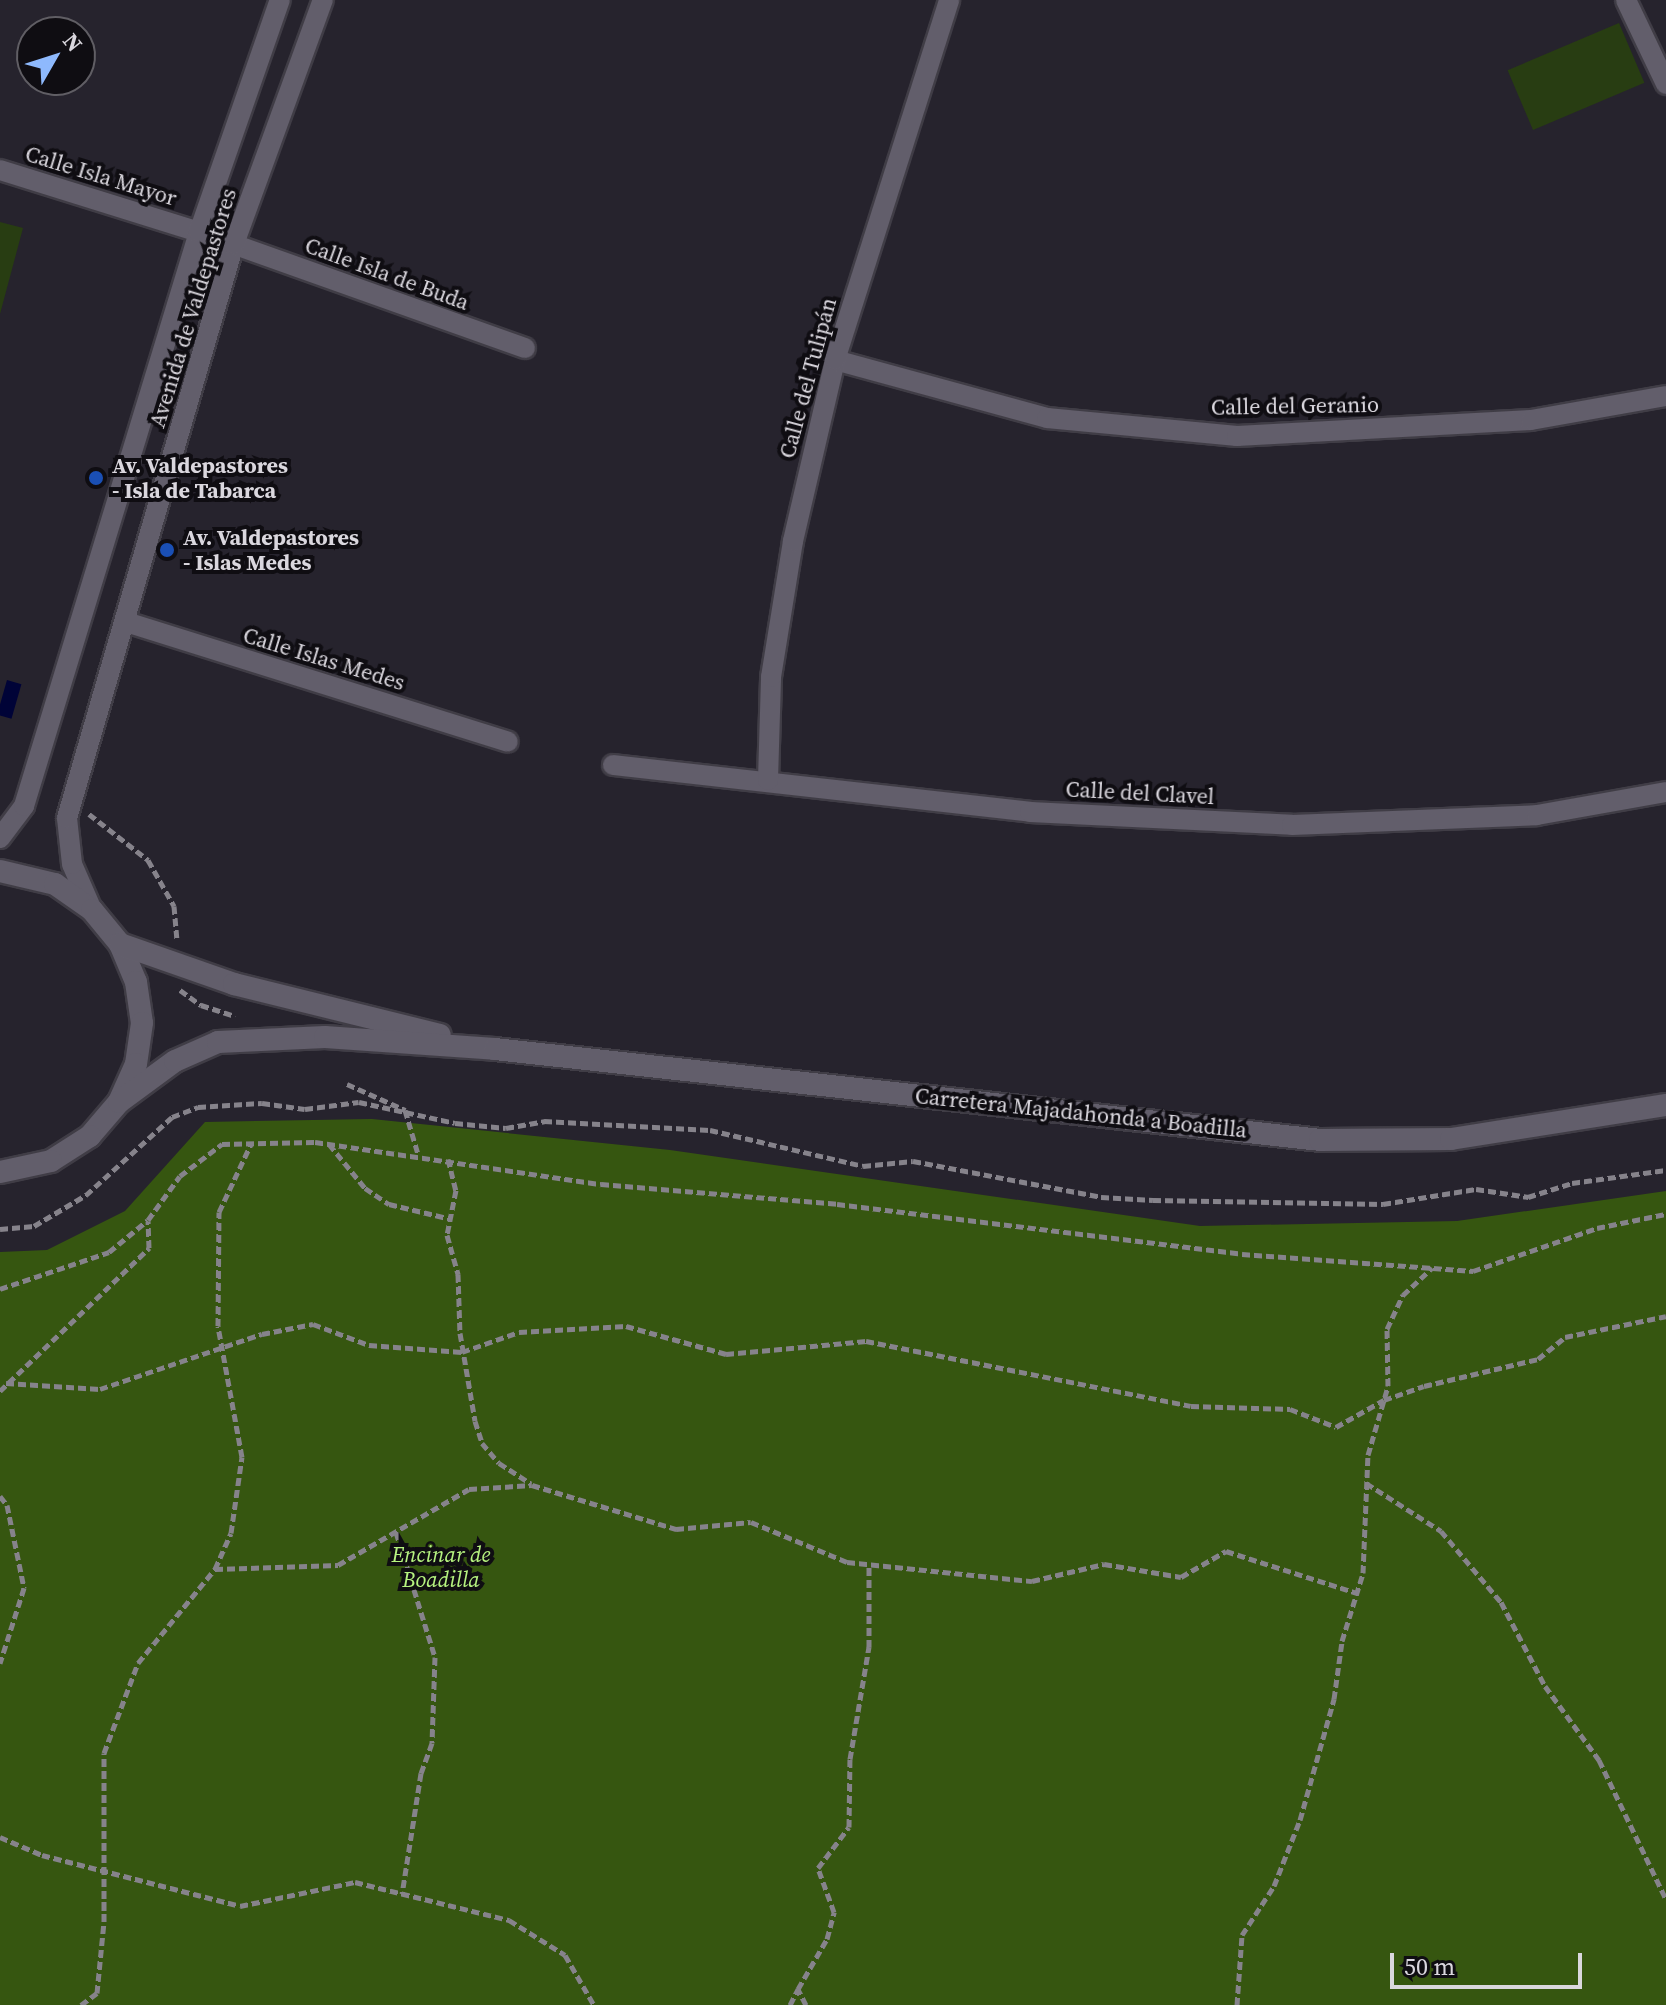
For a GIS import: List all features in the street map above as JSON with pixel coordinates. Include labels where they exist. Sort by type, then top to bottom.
[{"type":"street","name":"Avenida de Valdepastores","points":[[0,838],[24,806],[199,232],[280,0]]},
{"type":"street","name":"Avenida de Valdepastores","points":[[92,910],[72,864],[67,818],[234,244],[323,0]]},
{"type":"street","name":"Calle del Tulipán","points":[[768,780],[771,677],[778,632],[793,541],[835,360],[949,0]]},
{"type":"street","points":[[1626,0],[1666,84]]},
{"type":"street","name":"Calle Isla Mayor","points":[[0,170],[234,244]]},
{"type":"street","name":"Calle Isla de Buda","points":[[234,244],[525,348]]},
{"type":"street","name":"Calle del Geranio","points":[[835,360],[1047,418],[1237,436],[1531,420],[1666,396]]},
{"type":"street","name":"Calle Islas Medes","points":[[126,622],[508,742]]},
{"type":"street","name":"Calle del Clavel","points":[[613,765],[768,780],[1030,812],[1292,825],[1537,815],[1666,792]]},
{"type":"street","points":[[0,871],[55,884],[92,910],[120,944],[136,982],[142,1023],[136,1064],[119,1102],[90,1136],[51,1161],[0,1172]]},
{"type":"street","name":"Carretera Majadahonda a Boadilla","points":[[120,944],[234,984],[495,1049]]},
{"type":"street","name":"Carretera Majadahonda a Boadilla","points":[[119,1102],[175,1061],[218,1042],[325,1037],[495,1049],[1320,1140],[1451,1139],[1666,1105]]},
{"type":"path","points":[[347,1084],[405,1110],[418,1154]]},
{"type":"path","points":[[0,1229],[34,1226],[86,1195],[172,1117],[198,1107],[262,1103],[305,1109],[359,1102],[455,1123],[506,1128],[544,1121],[710,1130],[851,1164],[913,1161],[1072,1192],[1153,1200],[1383,1204],[1476,1189],[1528,1197],[1572,1183],[1666,1170]]},
{"type":"path","points":[[81,2005],[97,1993],[104,1871],[104,1753],[138,1663],[215,1569],[231,1533],[242,1457],[221,1351],[215,1269],[219,1212],[251,1143]]},
{"type":"path","points":[[0,1289],[109,1252],[148,1220],[180,1176],[222,1144],[329,1144],[418,1154],[601,1184],[837,1204],[1242,1254],[1473,1271],[1597,1228],[1666,1214]]},
{"type":"path","points":[[329,1144],[365,1188],[389,1204],[451,1219]]},
{"type":"path","points":[[448,1159],[456,1190],[447,1235],[458,1274],[462,1352],[482,1443],[499,1463],[532,1485],[676,1529],[751,1522],[847,1562],[1032,1581],[1104,1564],[1181,1577],[1226,1551],[1357,1593]]},
{"type":"path","points":[[0,1391],[149,1248],[148,1220]]},
{"type":"path","points":[[1237,2005],[1242,1935],[1274,1886],[1300,1820],[1363,1573],[1368,1455],[1384,1400],[1387,1329],[1403,1295],[1433,1267]]},
{"type":"path","points":[[6,1383],[100,1389],[221,1351],[262,1334],[313,1324],[369,1345],[462,1352],[519,1332],[626,1326],[726,1354],[866,1341],[1191,1406],[1290,1409],[1336,1427],[1384,1400],[1538,1359],[1565,1337],[1666,1316]]},
{"type":"path","points":[[1366,1483],[1441,1531],[1501,1602],[1545,1686],[1599,1760],[1666,1899]]},
{"type":"path","points":[[215,1569],[338,1565],[469,1489],[532,1485]]},
{"type":"path","points":[[0,1496],[7,1505],[24,1588],[0,1663]]},
{"type":"path","points":[[396,1532],[435,1657],[432,1743],[421,1773],[402,1894]]},
{"type":"path","points":[[790,2005],[827,1939],[834,1912],[818,1868],[849,1827],[850,1759],[869,1647],[869,1564]]},
{"type":"path","points":[[0,1837],[42,1855],[240,1906],[355,1882],[509,1920],[565,1955],[594,2005]]},
{"type":"path","points":[[798,1989],[806,2005]]},
{"type":"green space","points":[[1619,23],[1644,83],[1533,130],[1508,70]]},
{"type":"green space","points":[[0,222],[23,228],[0,314]]},
{"type":"green space","name":"Encinar de Boadilla","points":[[372,1119],[670,1150],[1200,1226],[1457,1221],[1666,1191],[1666,2005],[0,2005],[0,1252],[47,1250],[125,1211],[205,1122]]},
{"type":"shaded area","points":[[7,680],[21,684],[11,719],[0,715]]},
{"type":"place","name":"Av. Valdepastores - Isla de Tabarca","points":[[96,478]]},
{"type":"place","name":"Av. Valdepastores - Islas Medes","points":[[167,550]]}]
